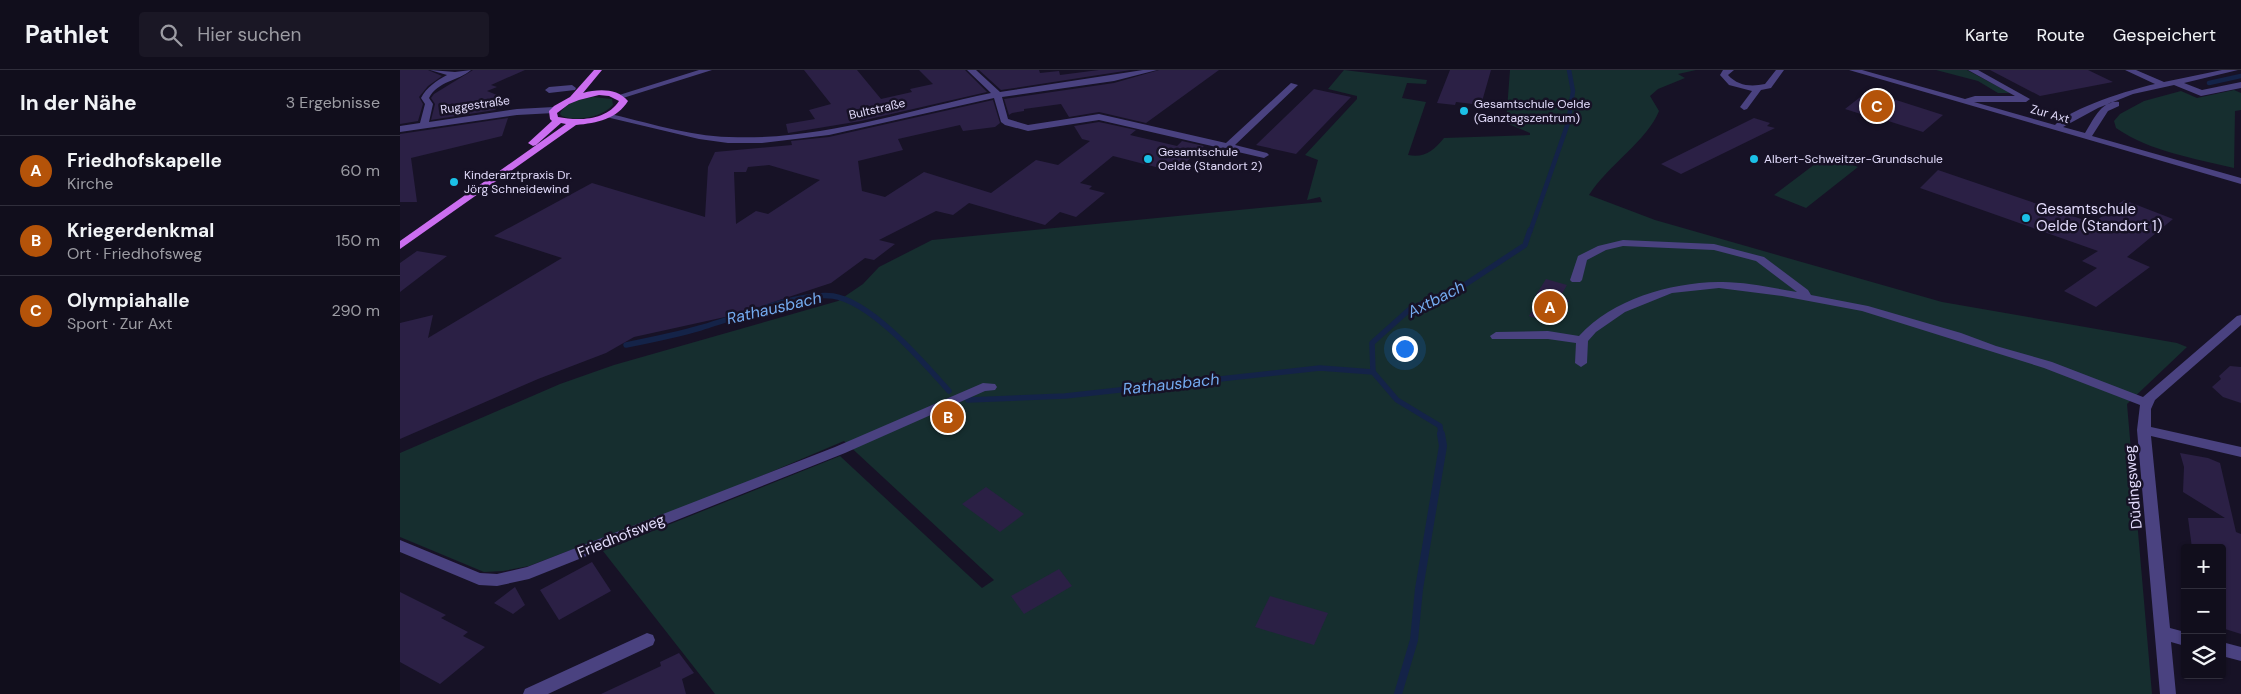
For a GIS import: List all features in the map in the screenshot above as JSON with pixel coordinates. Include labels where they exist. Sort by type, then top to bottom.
[{"type":"main road","points":[[574,98],[597,93],[622,98],[621,107],[606,116],[574,123],[558,121],[552,116],[554,110],[574,98],[598,70]]},
{"type":"main road","points":[[597,93],[601,70]]},
{"type":"main road","points":[[500,174],[558,121]]},
{"type":"main road","points":[[400,246],[574,123]]},
{"type":"street","points":[[434,70],[456,75]]},
{"type":"street","points":[[424,126],[429,104],[425,98],[427,92],[467,70]]},
{"type":"street","points":[[622,98],[651,92],[674,81],[708,70]]},
{"type":"street","points":[[972,70],[998,94],[1004,120],[1008,124],[1028,128],[1044,127],[1099,118],[1264,155]]},
{"type":"street","name":"Bultstraße","points":[[606,116],[727,140],[760,141],[814,135],[998,94],[1119,79],[1153,70]]},
{"type":"street","points":[[1730,70],[1726,71],[1724,75],[1732,83],[1757,88],[1768,86],[1780,70]]},
{"type":"street","name":"Zur Axt","points":[[1853,70],[2241,181]]},
{"type":"street","points":[[1966,103],[1975,98],[2026,99],[1972,70]]},
{"type":"street","points":[[2129,70],[2165,86]]},
{"type":"street","points":[[2057,129],[2061,124],[2102,103],[2131,92],[2234,70]]},
{"type":"street","points":[[2176,83],[2201,93],[2241,85]]},
{"type":"street","points":[[1228,146],[1294,85]]},
{"type":"street","points":[[549,90],[572,88]]},
{"type":"street","points":[[1744,107],[1756,93],[1757,88]]},
{"type":"street","points":[[2087,137],[2105,109],[2155,88]]},
{"type":"street","name":"Ruggestraße","points":[[400,129],[517,112],[554,110]]},
{"type":"street","points":[[1576,280],[1582,258],[1602,248],[1631,243],[1714,247],[1760,259],[1804,292],[1808,299]]},
{"type":"street","points":[[1580,363],[1582,340],[1592,330],[1621,309],[1670,290],[1719,285],[1773,292],[1864,308],[1901,318],[1992,349],[2048,365],[2147,403],[2149,398],[2241,319]]},
{"type":"street","points":[[1496,336],[1548,335],[1582,340]]},
{"type":"street","name":"Friedhofsweg","points":[[400,546],[479,579],[497,580],[529,572],[840,450],[987,387]]},
{"type":"street","name":"Düdingsweg","points":[[2147,403],[2144,430],[2168,694]]},
{"type":"street","points":[[2144,430],[2241,452]]},
{"type":"street","points":[[2162,633],[2181,638]]},
{"type":"street","points":[[531,694],[647,640]]},
{"type":"street","points":[[2226,650],[2241,654]]},
{"type":"green space","points":[[1344,70],[1427,80],[1426,84],[1407,83],[1402,98],[1426,102],[1408,155],[1414,156],[1428,152],[1436,147],[1444,138],[1530,135],[1530,133],[1506,123],[1510,70],[1696,70],[1678,74],[1685,78],[1658,89],[1650,96],[1659,111],[1653,122],[1646,133],[1606,173],[1589,195],[1655,220],[1942,302],[2177,343],[2187,347],[2127,404],[2152,694],[715,694],[603,551],[840,456],[982,588],[994,580],[844,441],[728,490],[529,566],[503,571],[484,572],[400,537],[400,453],[560,384],[614,365],[838,301],[863,284],[879,267],[932,240],[1322,202],[1320,197],[1307,200],[1318,160],[1305,155],[1357,99],[1357,96],[1328,89]]},
{"type":"green space","points":[[1936,70],[1967,70],[2010,93],[1998,93],[1978,81]]},
{"type":"green space","points":[[2234,90],[2241,93],[2241,110],[2235,111],[2234,168],[2158,149],[2116,128],[2114,121],[2120,114],[2144,101],[2181,91],[2197,98]]},
{"type":"green space","points":[[593,97],[612,99],[613,105],[603,113],[589,117],[568,118],[560,114],[570,104]]},
{"type":"green space","points":[[1827,155],[1858,167],[1806,208],[1774,195]]},
{"type":"building","points":[[400,70],[428,70],[442,76],[428,86],[419,97],[423,104],[418,121],[400,124]]},
{"type":"building","points":[[473,70],[525,70],[491,85],[497,87],[487,91],[507,99],[495,110],[431,120],[435,104],[431,98],[434,94]]},
{"type":"building","points":[[804,70],[857,70],[881,99],[912,92],[910,89],[933,84],[919,70],[965,70],[987,92],[861,121],[788,133],[786,124],[815,119],[809,110],[831,104]]},
{"type":"building","points":[[979,70],[1039,70],[1040,73],[1059,71],[1060,75],[1099,70],[1131,70],[1001,90]]},
{"type":"building","points":[[1159,70],[1219,70],[1146,123],[1099,112],[1069,117],[1061,104],[1024,109],[1024,111],[1009,115],[1004,99],[1114,83]]},
{"type":"building","points":[[1450,70],[1491,70],[1481,105],[1456,102],[1455,105],[1437,103]]},
{"type":"building","points":[[1990,70],[2088,70],[2113,82],[2040,96]]},
{"type":"building","points":[[1314,89],[1351,97],[1296,154],[1256,145]]},
{"type":"building","points":[[1868,91],[1943,115],[1923,132],[1845,109]]},
{"type":"building","points":[[993,100],[1000,123],[995,127],[963,131],[960,125],[898,139],[903,150],[858,161],[862,191],[885,197],[924,172],[991,193],[1036,160],[1058,165],[1090,141],[1082,139],[1074,126],[1099,122],[1136,130],[1130,135],[1177,146],[1182,141],[1204,146],[1175,172],[1113,156],[1080,183],[1092,186],[1089,189],[1105,193],[1076,217],[1060,212],[1045,225],[969,203],[953,215],[936,211],[879,240],[895,244],[874,260],[865,258],[831,283],[734,315],[634,337],[606,353],[538,379],[400,439],[400,323],[433,315],[428,338],[562,258],[494,236],[592,183],[705,217],[708,167],[715,152],[792,145],[791,141],[829,137]],"holes":[[[769,165],[820,180],[768,214],[756,211],[736,224],[734,172],[746,172],[748,167]]]},
{"type":"building","points":[[508,118],[502,136],[411,158],[417,202],[400,202],[400,134]]},
{"type":"building","points":[[1754,118],[1770,123],[1767,126],[1775,128],[1681,174],[1661,164]]},
{"type":"building","points":[[1938,170],[2093,223],[2124,200],[2173,219],[2127,257],[2150,267],[2096,307],[2064,291],[2097,268],[2082,261],[2098,251],[1920,188]]},
{"type":"building","points":[[417,251],[447,256],[400,292],[400,263]]},
{"type":"building","points":[[1546,279],[1567,285],[1560,297],[1569,300],[1555,324],[1529,316],[1541,297],[1536,295]]},
{"type":"building","points":[[2230,366],[2241,367],[2241,403],[2223,397],[2212,387],[2221,379],[2219,376]]},
{"type":"building","points":[[2180,453],[2208,458],[2220,463],[2236,532],[2241,534],[2241,634],[2226,629],[2226,544],[2191,544],[2188,518],[2225,518],[2183,492],[2184,467]]},
{"type":"building","points":[[986,487],[1024,514],[1000,532],[962,504]]},
{"type":"building","points":[[592,562],[611,591],[559,620],[540,590]]},
{"type":"building","points":[[1059,569],[1072,586],[1024,614],[1011,596]]},
{"type":"building","points":[[515,587],[525,605],[513,614],[494,603]]},
{"type":"building","points":[[400,592],[446,615],[441,618],[468,632],[463,636],[485,647],[440,684],[400,662]]},
{"type":"building","points":[[1270,596],[1328,613],[1314,645],[1255,627]]},
{"type":"building","points":[[679,653],[694,673],[682,679],[686,694],[601,694],[661,666],[660,662]]},
{"type":"waterway","name":"Axtbach","points":[[1530,232],[1568,123],[1573,91],[1569,70]]},
{"type":"waterway","points":[[2209,83],[2241,76]]},
{"type":"waterway","name":"Axtbach","points":[[1373,372],[1372,343],[1410,309],[1466,284],[1525,245],[1530,230]]},
{"type":"waterway","name":"Rathausbach","points":[[626,345],[691,331],[785,302],[803,298],[833,296],[864,309],[880,321],[911,350],[949,391]]},
{"type":"waterway","name":"Rathausbach","points":[[968,400],[1065,396],[1320,368],[1373,372]]},
{"type":"waterway","name":"Axtbach","points":[[1373,372],[1397,400],[1440,426],[1441,436]]},
{"type":"waterway","name":"Axtbach","points":[[1398,694],[1414,640],[1419,589],[1443,446],[1441,434]]},
{"type":"place","name":"Olympiahalle","points":[[1877,106]]},
{"type":"place","name":"Gesamtschule Oelde (Ganztagszentrum)","points":[[1464,111]]},
{"type":"place","name":"Gesamtschule Oelde (Standort 2)","points":[[1148,159]]},
{"type":"place","name":"Albert-Schweitzer-Grundschule","points":[[1754,159]]},
{"type":"place","name":"Kinderarztpraxis Dr. Jörg Schneidewind","points":[[454,182]]},
{"type":"place","name":"Gesamtschule Oelde (Standort 1)","points":[[2026,218]]},
{"type":"place","name":"Friedhofskapelle","points":[[1550,307]]},
{"type":"place","name":"Kriegerdenkmal","points":[[948,417]]}]
